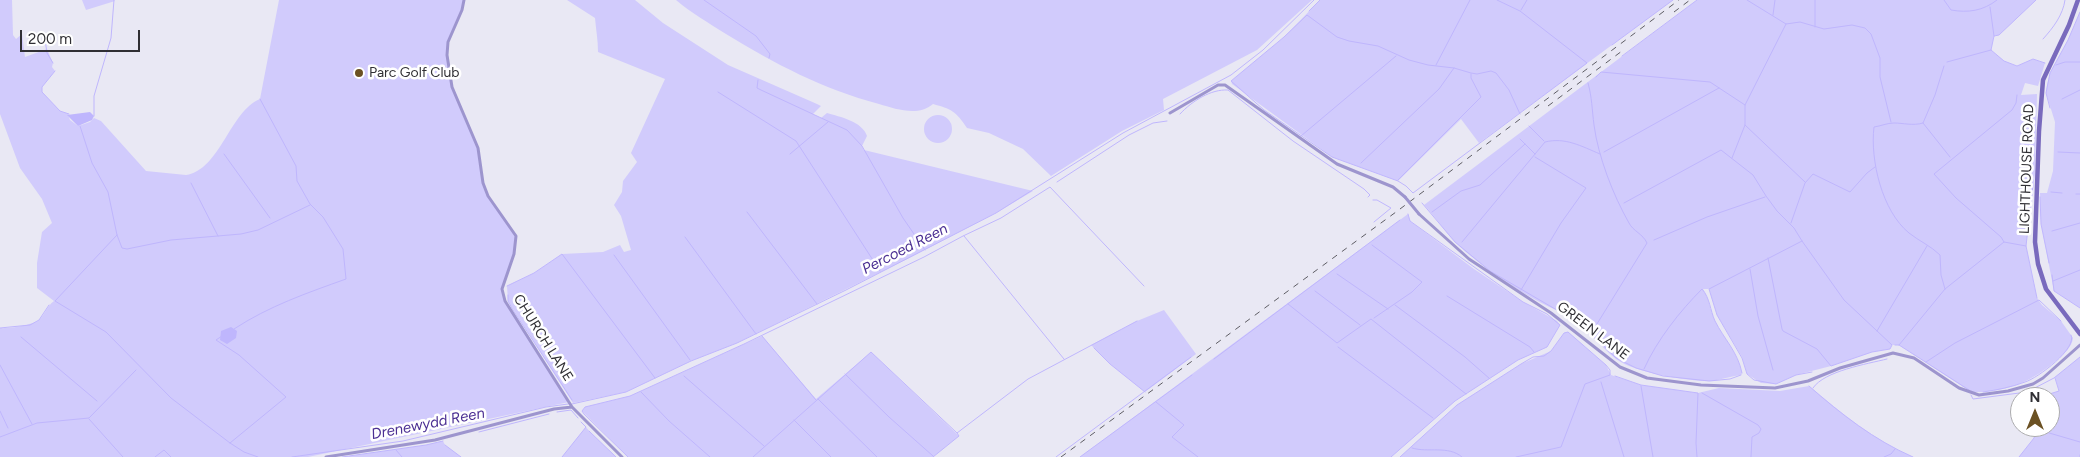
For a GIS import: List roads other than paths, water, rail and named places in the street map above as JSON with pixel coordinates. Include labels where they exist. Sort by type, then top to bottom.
[{"type":"main road","name":"LIGHTHOUSE ROAD","points":[[2078,0],[2069,25],[2042,80],[2035,242],[2038,264],[2046,289],[2080,334]]},
{"type":"street","name":"CHURCH LANE","points":[[464,0],[462,10],[448,42],[447,55],[452,87],[478,148],[483,183],[499,214],[516,236],[514,254],[502,289],[505,301],[571,405],[622,457]]},
{"type":"street","name":"GREEN LANE","points":[[1170,113],[1222,84],[1229,86],[1337,164],[1393,187],[1405,197],[1419,214],[1469,259],[1552,313],[1620,368],[1647,378],[1701,384],[1775,388],[1808,382],[1840,368],[1894,353],[1914,358],[1959,388],[1979,395],[2008,392],[2032,384],[2043,378],[2080,345]]},
{"type":"street","points":[[326,457],[435,440],[571,405]]},
{"type":"waterway","points":[[94,116],[94,96],[111,38],[114,0]]},
{"type":"waterway","points":[[704,0],[756,36],[770,54],[769,58]]},
{"type":"waterway","name":"Percoed Reen","points":[[572,404],[626,392],[691,361],[737,343],[846,290],[996,213],[1123,133],[1231,75],[1263,50],[1314,0]]},
{"type":"waterway","name":"Percoed Reen","points":[[1309,11],[1320,0]]},
{"type":"waterway","points":[[1436,65],[1470,0]]},
{"type":"waterway","points":[[1497,0],[1520,11],[1587,63],[1413,193],[1398,181],[1332,157],[1264,110],[1231,81],[1284,37],[1307,15],[1337,37],[1378,46],[1409,60],[1477,74],[1491,71],[1496,73],[1509,90],[1520,114]]},
{"type":"waterway","points":[[1521,10],[1527,0]]},
{"type":"waterway","points":[[1612,45],[1673,0]]},
{"type":"waterway","points":[[1622,56],[1697,0]]},
{"type":"waterway","points":[[1747,0],[1786,24],[1800,22],[1824,29],[1852,25],[1865,28],[1871,34],[1880,58],[1880,77],[1891,122]]},
{"type":"waterway","points":[[1773,15],[1775,0]]},
{"type":"waterway","points":[[1815,0],[1815,27]]},
{"type":"waterway","points":[[1944,0],[1951,10],[1963,11],[1981,9],[1997,0]]},
{"type":"waterway","points":[[2036,0],[1999,35],[1994,36],[1991,50],[2004,61],[2017,66],[2033,59],[2045,63]]},
{"type":"waterway","points":[[2043,39],[2057,21],[2065,0]]},
{"type":"waterway","points":[[1990,7],[1994,36]]},
{"type":"waterway","points":[[2050,108],[2046,93],[2050,73],[2068,40],[2080,12]]},
{"type":"waterway","points":[[1732,158],[1745,125],[1745,105],[1786,24]]},
{"type":"waterway","points":[[44,33],[47,53],[53,63]]},
{"type":"waterway","points":[[1947,62],[1991,50]]},
{"type":"waterway","points":[[1301,136],[1396,56]]},
{"type":"waterway","points":[[2056,65],[2065,62],[2080,62]]},
{"type":"waterway","points":[[1944,66],[1935,95],[1923,123],[1891,123],[1874,127],[1873,140],[1876,169],[1885,198],[1892,212],[1909,233],[1940,255],[1941,275],[1945,289]]},
{"type":"waterway","points":[[1361,163],[1439,89],[1454,68]]},
{"type":"waterway","points":[[55,71],[42,87],[42,92],[60,111],[69,114]]},
{"type":"waterway","points":[[1596,77],[1601,72],[1710,82],[1745,105]]},
{"type":"waterway","points":[[1398,180],[1481,97],[1471,78],[1471,74]]},
{"type":"waterway","points":[[758,80],[757,88],[847,130],[862,146],[903,218],[925,250]]},
{"type":"waterway","points":[[1588,83],[1596,137],[1607,175],[1629,223],[1647,243],[1592,332]]},
{"type":"waterway","points":[[1604,152],[1719,88]]},
{"type":"waterway","points":[[1180,114],[1202,97],[1222,90],[1228,90],[1293,141],[1364,189],[1370,195],[1368,197]]},
{"type":"waterway","points":[[2062,99],[2080,90]]},
{"type":"waterway","points":[[718,92],[796,141],[880,271]]},
{"type":"waterway","points":[[2004,242],[2001,237],[1956,198],[1934,174],[2012,110],[2016,103],[2017,95]]},
{"type":"waterway","points":[[234,329],[275,307],[346,279],[343,249],[323,217],[310,204],[297,181],[296,166],[260,99]]},
{"type":"waterway","points":[[1057,182],[1129,135],[1153,123],[1167,121]]},
{"type":"waterway","points":[[790,154],[828,122]]},
{"type":"waterway","points":[[1923,123],[1950,157]]},
{"type":"waterway","points":[[1745,125],[1805,182]]},
{"type":"waterway","points":[[80,126],[92,163],[108,192],[117,235],[122,248],[127,249],[171,240],[241,234],[258,230],[310,205]]},
{"type":"waterway","points":[[1529,126],[1544,141]]},
{"type":"waterway","points":[[1520,139],[1535,154]]},
{"type":"waterway","points":[[1462,242],[1545,142],[1566,141],[1600,154]]},
{"type":"waterway","points":[[1432,212],[1461,191],[1480,185],[1525,144]]},
{"type":"waterway","points":[[1624,203],[1721,150],[1753,175],[1777,211],[1794,228],[1844,300],[1892,345],[1890,349],[1872,352],[1831,366],[1817,349],[1783,331],[1768,258]]},
{"type":"waterway","points":[[2058,152],[2080,153]]},
{"type":"waterway","points":[[224,154],[270,218]]},
{"type":"waterway","points":[[1521,290],[1561,223],[1586,188],[1535,157]]},
{"type":"waterway","points":[[1791,223],[1805,183],[1813,174],[1850,192],[1875,167]]},
{"type":"waterway","points":[[191,183],[218,236]]},
{"type":"waterway","points":[[2033,185],[2026,246],[2037,298]]},
{"type":"waterway","points":[[628,457],[584,414],[582,411],[585,407],[630,396],[744,344],[1001,218],[1050,187],[1144,286]]},
{"type":"waterway","points":[[2051,192],[2062,193]]},
{"type":"waterway","points":[[1654,240],[1707,217],[1765,197]]},
{"type":"waterway","points":[[2040,197],[2041,224],[2049,263]]},
{"type":"waterway","points":[[1373,200],[1377,200],[1391,208],[1374,222]]},
{"type":"waterway","points":[[1422,203],[1455,242],[1490,271],[1562,313],[1572,315],[1616,358],[1636,368],[1663,376],[1709,381],[1730,379],[1741,375]]},
{"type":"waterway","points":[[747,212],[817,304]]},
{"type":"waterway","points":[[1391,457],[1455,401],[1518,360],[1547,347],[1560,325],[1547,314],[1523,302],[1410,221],[1408,214]]},
{"type":"waterway","points":[[1214,359],[1400,220]]},
{"type":"waterway","points":[[2052,231],[2080,223]]},
{"type":"waterway","points":[[117,235],[55,301],[106,332],[171,398],[230,443],[244,452],[258,457]]},
{"type":"waterway","points":[[964,236],[1064,359]]},
{"type":"waterway","points":[[685,237],[756,334]]},
{"type":"waterway","points":[[1802,241],[1709,289],[1717,315],[1742,358],[1747,374],[1754,380],[1776,384],[1796,375],[1812,372]]},
{"type":"waterway","points":[[1899,345],[1945,289],[2004,242],[2026,246]]},
{"type":"waterway","points":[[1372,245],[1422,282],[1412,292],[1374,318]]},
{"type":"waterway","points":[[1877,331],[1927,246]]},
{"type":"waterway","points":[[507,286],[534,273],[562,254],[655,378]]},
{"type":"waterway","points":[[614,255],[690,360]]},
{"type":"waterway","points":[[1750,269],[1758,316],[1773,370]]},
{"type":"waterway","points":[[2053,281],[2080,270]]},
{"type":"waterway","points":[[1337,274],[1388,309]]},
{"type":"waterway","points":[[2052,275],[2054,291],[2080,308]]},
{"type":"waterway","points":[[1644,369],[1655,347],[1670,326],[1702,289],[1715,321],[1734,352],[1742,373]]},
{"type":"waterway","points":[[1315,291],[1360,325]]},
{"type":"waterway","points":[[508,295],[508,301],[513,310],[572,400]]},
{"type":"waterway","points":[[1447,296],[1530,347],[1534,352]]},
{"type":"waterway","points":[[1926,362],[1955,343],[2039,300],[2061,321]]},
{"type":"waterway","points":[[1288,304],[1337,343],[1371,319],[1466,394]]},
{"type":"waterway","points":[[0,328],[30,325],[39,320],[49,305]]},
{"type":"waterway","points":[[1395,305],[1465,357],[1490,379]]},
{"type":"waterway","points":[[933,457],[959,436],[957,433],[1028,379],[1137,321]]},
{"type":"waterway","points":[[1400,457],[1457,405],[1533,357],[1544,356],[1551,351],[1564,333],[1568,332],[1606,365],[1610,370],[1610,375],[1585,384],[1561,447],[1516,457]]},
{"type":"waterway","points":[[1983,392],[2015,385],[2039,375],[2063,355],[2072,341],[2071,335]]},
{"type":"waterway","points":[[222,336],[216,340],[239,355],[286,397],[230,443]]},
{"type":"waterway","points":[[762,336],[816,400]]},
{"type":"waterway","points":[[21,337],[97,401]]},
{"type":"waterway","points":[[1895,345],[1899,345],[1969,390]]},
{"type":"waterway","points":[[1338,347],[1433,418]]},
{"type":"waterway","points":[[1094,348],[1110,364],[1145,392]]},
{"type":"waterway","points":[[753,457],[871,352],[957,433]]},
{"type":"waterway","points":[[1056,457],[1191,357]]},
{"type":"waterway","points":[[1971,395],[1973,399],[2027,392],[2054,378],[2080,357]]},
{"type":"waterway","points":[[1813,388],[1826,377],[1836,373],[1887,359]]},
{"type":"waterway","points":[[0,365],[32,424]]},
{"type":"waterway","points":[[0,437],[37,423],[89,418],[136,370]]},
{"type":"waterway","points":[[845,374],[933,456]]},
{"type":"waterway","points":[[1080,457],[1192,375]]},
{"type":"waterway","points":[[684,376],[764,446]]},
{"type":"waterway","points":[[1615,376],[1641,385],[1698,393],[1697,457]]},
{"type":"waterway","points":[[2055,378],[2058,387]]},
{"type":"waterway","points":[[1601,382],[1624,457]]},
{"type":"waterway","points":[[1641,386],[1653,457]]},
{"type":"waterway","points":[[1809,386],[1858,426],[1885,443],[1913,457]]},
{"type":"waterway","points":[[641,392],[669,421],[710,457]]},
{"type":"waterway","points":[[1702,393],[1758,425],[1761,429],[1759,433],[1752,437],[1751,457]]},
{"type":"waterway","points":[[818,399],[877,457]]},
{"type":"waterway","points":[[1156,402],[1184,425],[1172,437],[1198,457]]},
{"type":"waterway","name":"Drenewydd Reen","points":[[292,457],[403,441],[546,407],[568,404]]},
{"type":"waterway","points":[[557,412],[571,410],[578,418]]},
{"type":"waterway","points":[[0,411],[8,428]]},
{"type":"waterway","points":[[479,432],[549,414]]},
{"type":"waterway","points":[[89,419],[123,457]]},
{"type":"waterway","points":[[794,420],[831,457]]},
{"type":"waterway","points":[[562,457],[586,427],[581,422]]},
{"type":"waterway","points":[[589,431],[616,457]]},
{"type":"waterway","points":[[2060,436],[2080,442]]},
{"type":"waterway","points":[[2019,457],[2034,437]]},
{"type":"waterway","points":[[342,457],[443,441]]},
{"type":"waterway","points":[[445,445],[461,457]]},
{"type":"waterway","points":[[1412,448],[1451,451],[1462,457]]},
{"type":"waterway","points":[[1884,457],[1891,454],[1895,449]]},
{"type":"waterway","points":[[155,457],[164,450],[171,457]]},
{"type":"waterway","points":[[396,450],[402,457]]},
{"type":"railway","points":[[1061,457],[1396,212],[1679,0]]},
{"type":"railway","points":[[1674,12],[1690,0]]},
{"type":"railway","points":[[1548,106],[1622,51]]},
{"type":"place","name":"Parc Golf Club","points":[[359,73]]}]
